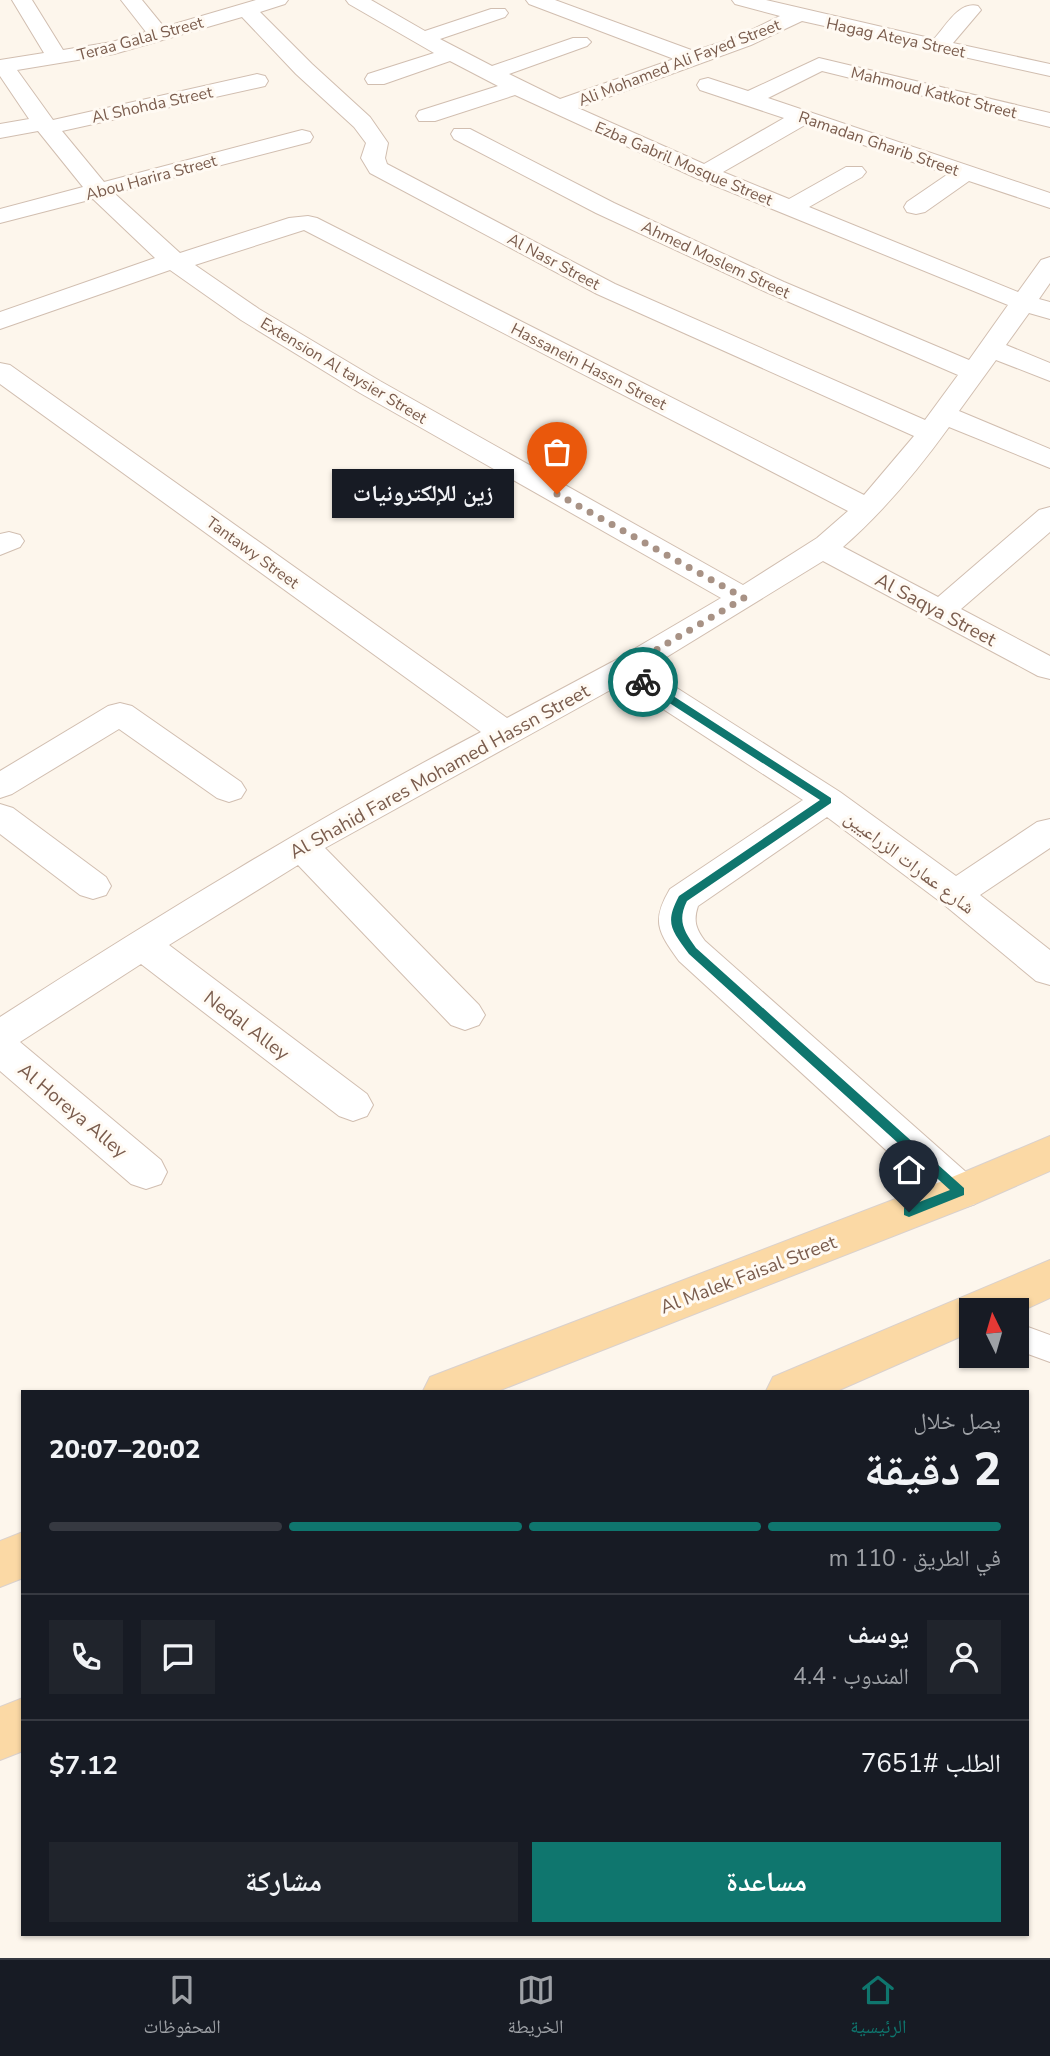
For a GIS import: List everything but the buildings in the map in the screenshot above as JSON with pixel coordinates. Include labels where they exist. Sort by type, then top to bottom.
[{"type":"main road","name":"Al Malek Faisal Street","points":[[449,1390],[960,1192],[1050,1153]]},
{"type":"main road","points":[[1006,1298],[1050,1278]]},
{"type":"main road","points":[[791,1390],[959,1319]]},
{"type":"main road","points":[[0,1564],[21,1556]]},
{"type":"main road","points":[[0,1734],[21,1725]]},
{"type":"street","points":[[22,0],[58,58]]},
{"type":"street","points":[[131,0],[160,35]]},
{"type":"street","name":"Ezba Gabril Mosque Street","points":[[356,0],[489,74],[704,173],[1037,307]]},
{"type":"street","points":[[536,0],[695,59]]},
{"type":"street","name":"Hagag Ateya Street","points":[[744,0],[840,25],[1050,70]]},
{"type":"street","name":"Teraa Galal Street","points":[[2,66],[58,58],[160,35],[262,3]]},
{"type":"street","name":"Al Nasr Street","points":[[262,3],[304,69],[362,122],[377,143],[373,158],[378,168],[606,289],[937,424]]},
{"type":"street","points":[[840,25],[855,8]]},
{"type":"street","points":[[939,46],[971,10]]},
{"type":"street","points":[[423,38],[498,13]]},
{"type":"street","name":"Ali Mohamed Ali Fayed Street","points":[[559,107],[768,32],[799,15]]},
{"type":"street","points":[[489,74],[580,42]]},
{"type":"street","points":[[1027,65],[1042,48]]},
{"type":"street","points":[[376,79],[452,54]]},
{"type":"street","name":"Mahmoud Katkot Street","points":[[749,99],[819,64],[1050,120]]},
{"type":"street","name":"Extension Al taysier Street","points":[[2,66],[45,125],[99,190],[136,229],[175,262],[307,350],[487,456],[744,598]]},
{"type":"street","name":"Al Shohda Street","points":[[0,131],[45,125],[257,81]]},
{"type":"street","name":"Ramadan Gharib Street","points":[[708,85],[1050,201]]},
{"type":"street","points":[[428,116],[516,87]]},
{"type":"street","points":[[704,173],[803,117]]},
{"type":"street","name":"Ahmed Moslem Street","points":[[462,134],[605,208],[763,281],[982,360],[1050,373]]},
{"type":"street","name":"Abou Harira Street","points":[[0,216],[302,137]]},
{"type":"street","points":[[916,207],[967,172]]},
{"type":"street","points":[[791,208],[854,173]]},
{"type":"street","name":"Hassanein Hassn Street","points":[[175,262],[298,223],[310,223],[867,509]]},
{"type":"street","points":[[0,321],[175,262]]},
{"type":"street","name":"Al Shahid Fares Mohamed Hassn Street","points":[[0,1036],[141,944],[301,846],[624,669],[822,548],[867,509],[937,424],[982,360],[1037,307],[1050,265]]},
{"type":"street","name":"Tantawy Street","points":[[0,371],[505,733]]},
{"type":"street","points":[[937,424],[1050,459]]},
{"type":"street","points":[[940,611],[1050,516]]},
{"type":"street","name":"Al Saqya Street","points":[[822,548],[1050,669]]},
{"type":"street","name":"شارع عمارات الزراعيين","points":[[624,669],[828,800],[955,894],[1050,971]]},
{"type":"street","points":[[0,786],[120,714],[229,790]]},
{"type":"street","points":[[828,800],[683,898],[676,912],[676,927],[692,951],[960,1192]]},
{"type":"street","points":[[0,817],[93,886]]},
{"type":"street","points":[[955,894],[1050,831]]},
{"type":"street","points":[[301,846],[465,1015]]},
{"type":"street","name":"Nedal Alley","points":[[141,944],[353,1105]]},
{"type":"street","name":"Al Horeya Alley","points":[[0,1048],[146,1172]]},
{"type":"lane","points":[[1029,1341],[1050,1349]]},
{"type":"way so far","points":[[557,494],[744,598],[624,669],[643,682]]},
{"type":"place","name":"زين للإلكترونيات","points":[[557,494]]},
{"type":"route","points":[[643,682],[828,800],[683,898],[676,912],[676,927],[692,951],[960,1192],[909,1212]]}]
